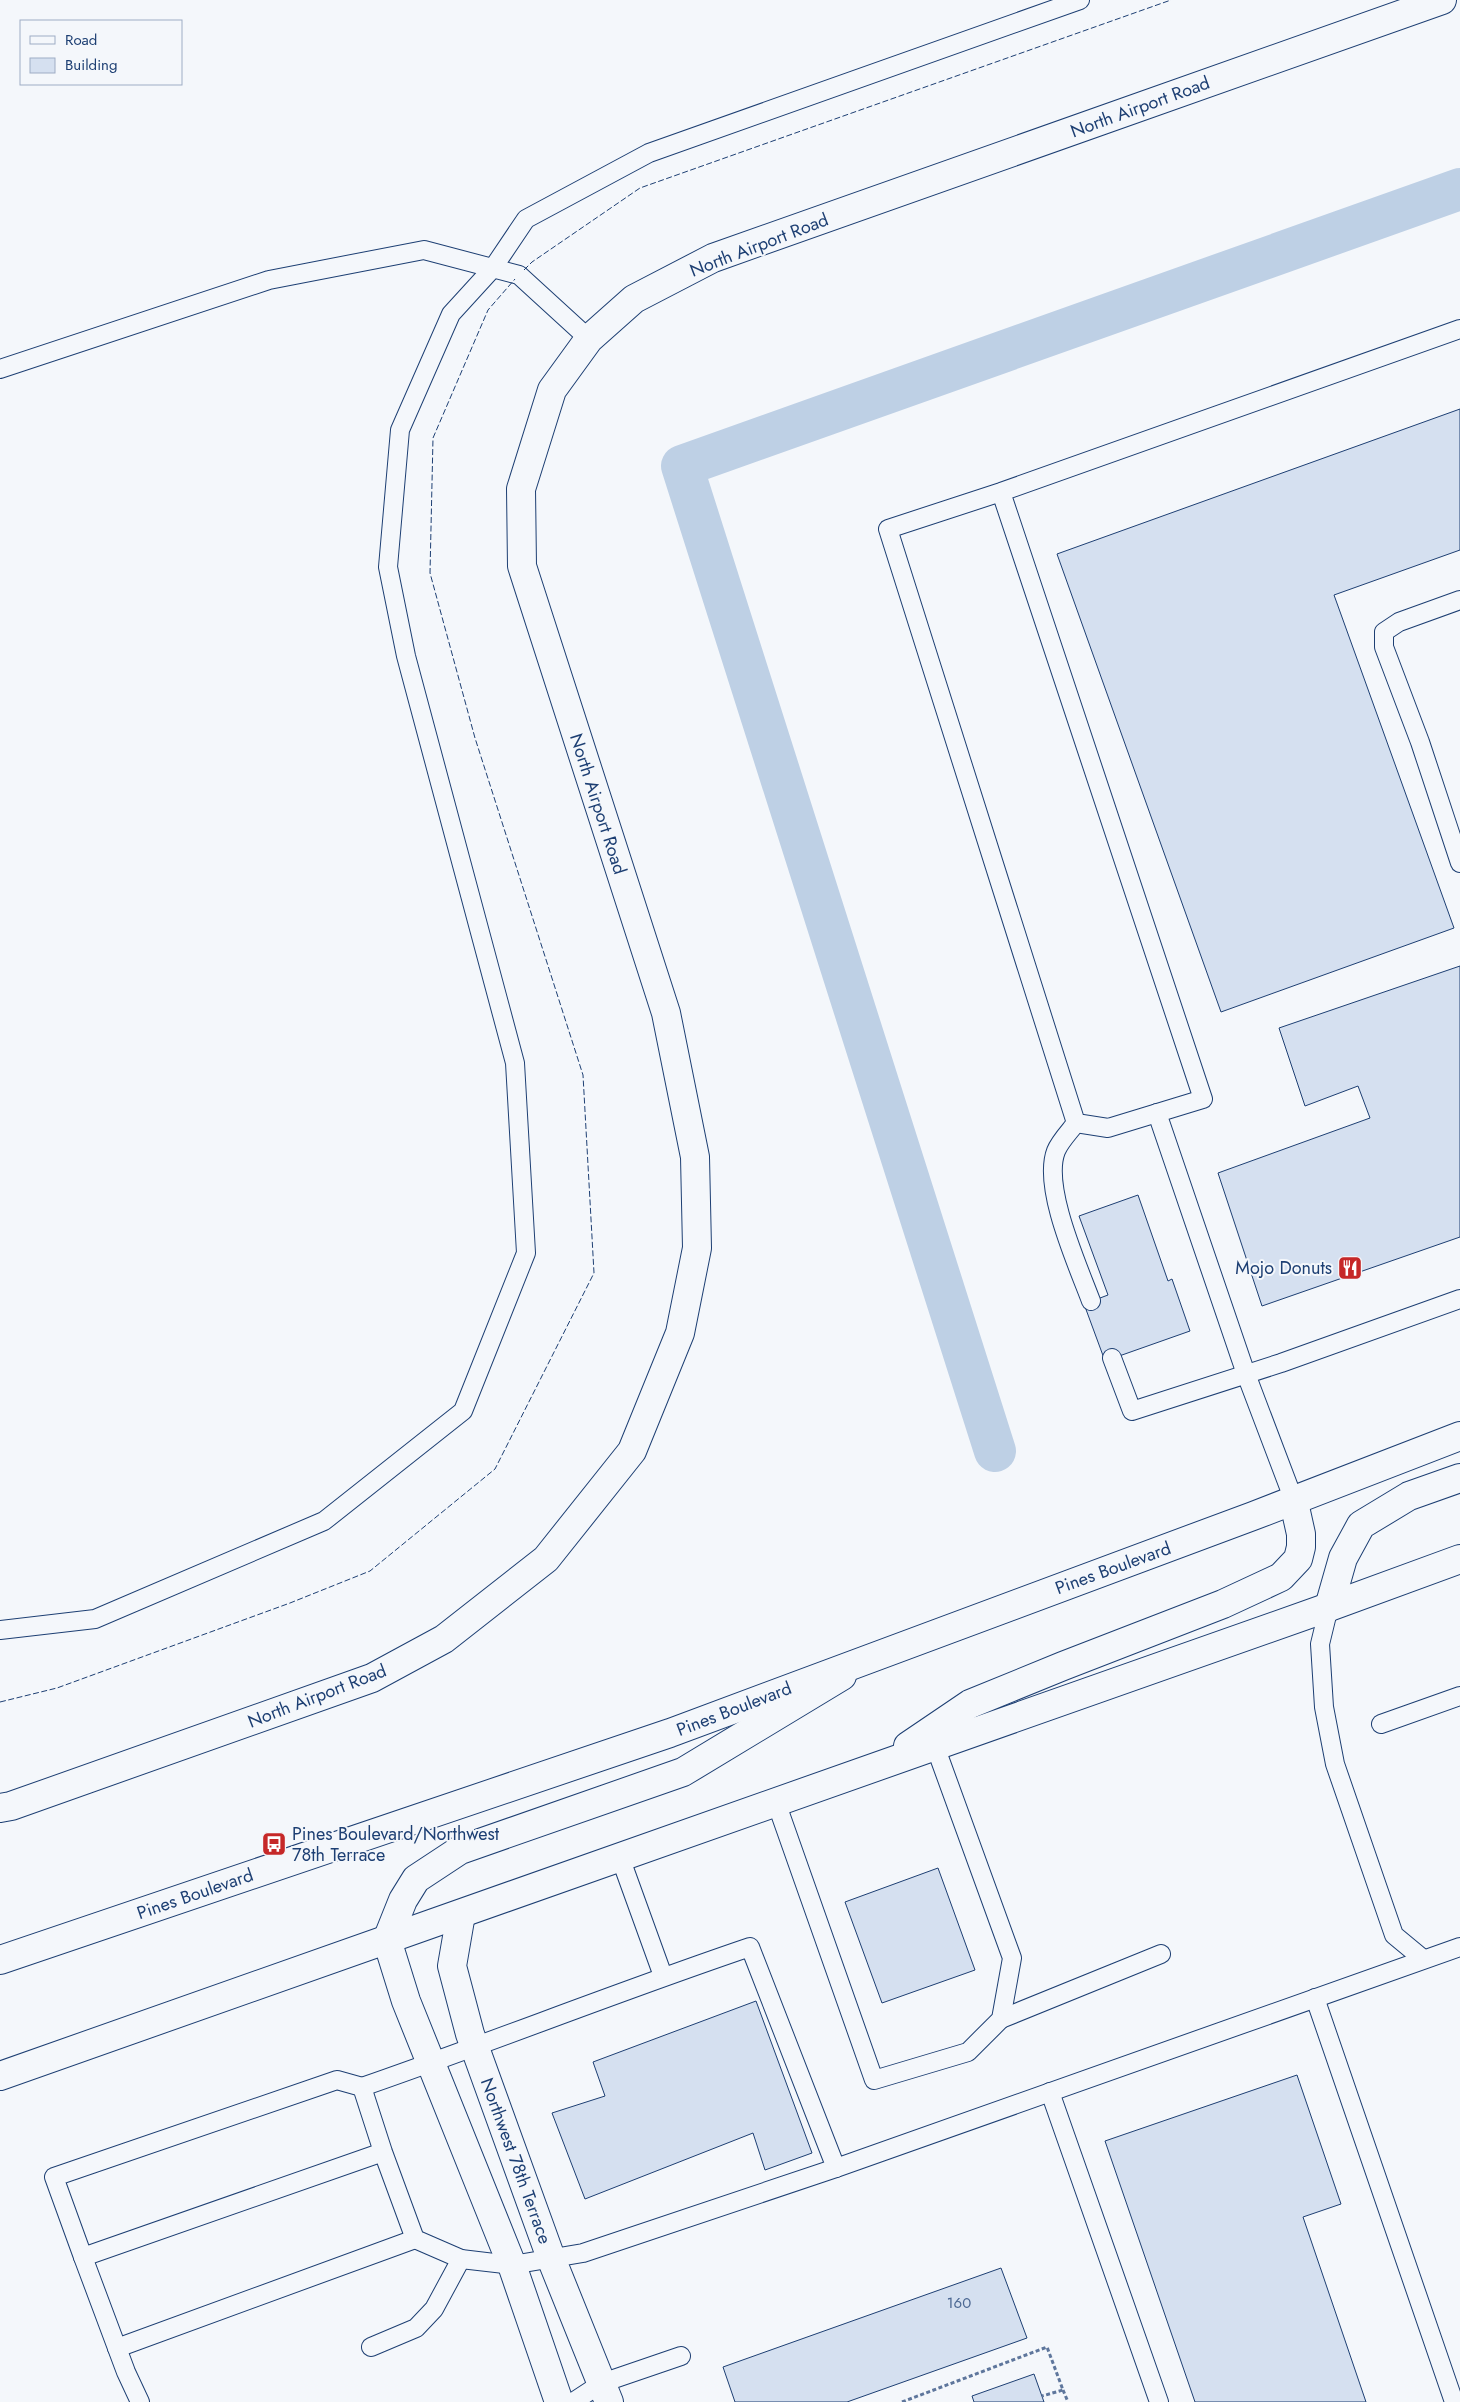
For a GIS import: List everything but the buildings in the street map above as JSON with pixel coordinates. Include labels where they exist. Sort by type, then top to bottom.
[{"type":"main road","name":"North Airport Road","points":[[0,1808],[11,1806],[372,1678],[444,1640],[546,1559],[632,1451],[680,1333],[697,1248],[695,1157],[666,1013],[522,566],[521,488],[552,390],[589,338],[634,300],[713,258],[1442,0]]},
{"type":"main road","name":"Pines Boulevard","points":[[0,1960],[670,1733],[1253,1516],[1293,1498],[1460,1436]]},
{"type":"main road","points":[[1328,1607],[1343,1558],[1361,1525],[1409,1496],[1460,1478]]},
{"type":"main road","points":[[880,1765],[970,1704],[1072,1662],[1223,1604],[1281,1577],[1298,1558],[1301,1547],[1301,1534],[1293,1498]]},
{"type":"main road","points":[[0,2076],[1460,1559]]},
{"type":"main road","points":[[559,2402],[512,2265],[430,2064],[406,2001],[387,1940],[403,1900],[416,1879],[460,1850],[683,1772],[875,1656]]},
{"type":"main road","name":"Northwest 78th Terrace","points":[[461,1914],[452,1966],[470,2034],[551,2258],[606,2392]]},
{"type":"lane","points":[[0,1630],[94,1619],[324,1520],[463,1411],[526,1253],[514,1063],[406,656],[388,567],[400,430],[451,314],[493,268],[526,219],[649,153],[1080,0]]},
{"type":"lane","points":[[0,369],[269,280],[424,250],[519,275],[589,338]]},
{"type":"lane","points":[[1076,1123],[888,528],[1001,492],[1460,329]]},
{"type":"lane","points":[[1001,492],[1203,1099],[1108,1128],[1076,1123]]},
{"type":"lane","points":[[1460,600],[1399,622],[1384,632],[1384,647],[1460,863]]},
{"type":"lane","points":[[1157,1113],[1246,1374],[1293,1498]]},
{"type":"lane","points":[[1076,1123],[1056,1151],[1053,1186],[1060,1215],[1092,1301]]},
{"type":"lane","points":[[1112,1358],[1132,1411],[1246,1374],[1460,1299]]},
{"type":"lane","points":[[1328,1607],[1320,1644],[1324,1707],[1335,1764],[1394,1935],[1423,1959]]},
{"type":"lane","points":[[1380,1724],[1460,1696]]},
{"type":"lane","points":[[935,1746],[1012,1958],[1001,2019]]},
{"type":"lane","points":[[776,1802],[874,2080],[968,2052],[1001,2019],[1161,1954]]},
{"type":"lane","points":[[620,1857],[664,1976]]},
{"type":"lane","points":[[117,2348],[415,2240],[461,2259],[512,2265],[583,2252],[836,2168],[1460,1946]]},
{"type":"lane","points":[[140,2402],[117,2348],[54,2177],[337,2080],[362,2087],[430,2064],[664,1976],[750,1948],[836,2168]]},
{"type":"lane","points":[[1315,1998],[1454,2402]]},
{"type":"lane","points":[[362,2087],[415,2240]]},
{"type":"lane","points":[[1050,2092],[1159,2402]]},
{"type":"lane","points":[[83,2257],[383,2152]]},
{"type":"lane","points":[[371,2347],[416,2328],[434,2309],[461,2259]]},
{"type":"lane","points":[[573,2402],[606,2392],[681,2356]]},
{"type":"path","points":[[902,2402],[1047,2347],[1068,2402]]},
{"type":"path","points":[[1042,2396],[1063,2390]]},
{"type":"waterway","points":[[995,1451],[682,466],[1460,189]]},
{"type":"fence","points":[[524,270],[532,262],[640,188],[1171,0]]},
{"type":"fence","points":[[0,1702],[57,1688],[290,1603],[370,1571],[495,1469],[594,1273],[583,1075],[475,738],[430,573],[433,438],[488,310],[515,279]]},
{"type":"place","name":"Mojo Donuts","points":[[1350,1268]]},
{"type":"place","name":"Pines Boulevard/Northwest 78th Terrace","points":[[274,1844]]}]
